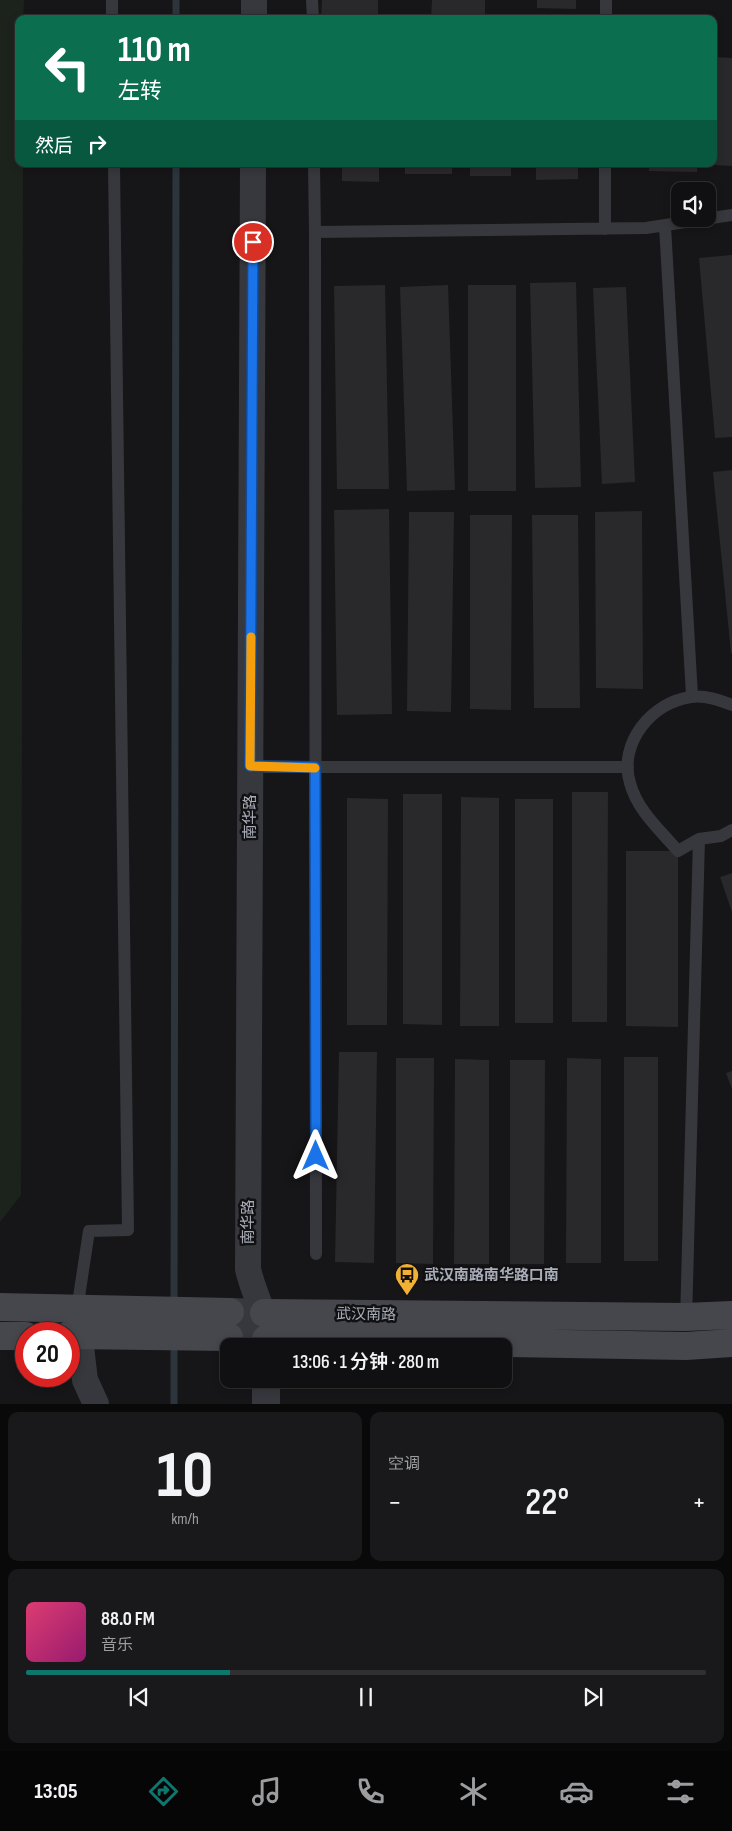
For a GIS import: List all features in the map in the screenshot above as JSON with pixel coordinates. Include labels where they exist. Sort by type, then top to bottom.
[{"type":"main road","name":"武汉南路","points":[[0,1307],[66,1322]]},
{"type":"main road","name":"武汉南路","points":[[265,1333],[732,1315]]},
{"type":"main road","name":"武汉南路","points":[[80,1325],[230,1324]]},
{"type":"main road","name":"武汉南路","points":[[265,1333],[686,1346],[732,1343]]},
{"type":"main road","points":[[0,1336],[15,1336]]},
{"type":"street","points":[[254,0],[254,15]]},
{"type":"street","name":"南华路","points":[[253,167],[248,1268],[265,1333]]},
{"type":"street","name":"武汉南路","points":[[230,1324],[265,1333]]},
{"type":"street","points":[[80,1334],[85,1380],[96,1404]]},
{"type":"street","points":[[266,1388],[266,1404]]},
{"type":"lane","points":[[112,0],[112,15]]},
{"type":"lane","points":[[312,0],[313,15]]},
{"type":"lane","points":[[606,0],[606,15]]},
{"type":"lane","points":[[79,1322],[89,1231],[128,1230],[114,167]]},
{"type":"lane","points":[[314,167],[316,1254]]},
{"type":"lane","points":[[604,229],[605,167]]},
{"type":"lane","points":[[315,232],[646,228],[732,215]]},
{"type":"lane","points":[[665,226],[692,696]]},
{"type":"lane","points":[[732,705],[715,698],[692,696],[670,702],[650,715],[636,734],[628,757],[629,782],[638,804],[678,851],[699,839],[721,836],[732,830]]},
{"type":"lane","points":[[250,766],[628,767]]},
{"type":"lane","points":[[686,1346],[699,839]]},
{"type":"shaded area","points":[[0,0],[24,0],[23,15],[15,15],[15,167],[23,167],[21,1195],[0,1222]]},
{"type":"building","points":[[322,0],[378,0],[378,15],[321,15]]},
{"type":"building","points":[[432,0],[485,0],[485,15],[431,15]]},
{"type":"building","points":[[537,0],[576,0],[576,9],[537,8]]},
{"type":"building","points":[[717,57],[732,58],[732,166],[717,165]]},
{"type":"building","points":[[342,167],[379,167],[379,182],[342,181]]},
{"type":"building","points":[[405,167],[452,167],[452,174],[405,174]]},
{"type":"building","points":[[470,167],[511,167],[511,176],[470,176]]},
{"type":"building","points":[[536,167],[578,167],[578,179],[536,180]]},
{"type":"building","points":[[649,167],[697,167],[697,172],[649,171]]},
{"type":"building","points":[[732,255],[732,437],[715,438],[699,258]]},
{"type":"building","points":[[576,282],[581,487],[535,488],[530,283]]},
{"type":"building","points":[[385,285],[389,489],[337,489],[334,286]]},
{"type":"building","points":[[448,285],[455,490],[407,491],[400,287]]},
{"type":"building","points":[[468,285],[516,285],[516,491],[468,491]]},
{"type":"building","points":[[626,287],[635,482],[602,484],[593,288]]},
{"type":"building","points":[[732,470],[732,653],[731,653],[713,472]]},
{"type":"building","points":[[389,509],[392,714],[337,715],[334,510]]},
{"type":"building","points":[[642,511],[643,689],[596,688],[595,512]]},
{"type":"building","points":[[409,512],[454,512],[451,712],[407,711]]},
{"type":"building","points":[[470,515],[512,515],[511,710],[470,709]]},
{"type":"building","points":[[532,515],[578,515],[580,708],[534,708]]},
{"type":"building","points":[[572,792],[608,792],[607,1022],[572,1022]]},
{"type":"building","points":[[403,794],[442,794],[442,1025],[403,1024]]},
{"type":"building","points":[[461,797],[499,798],[499,1026],[460,1026]]},
{"type":"building","points":[[347,798],[388,799],[387,1025],[347,1025]]},
{"type":"building","points":[[515,799],[553,799],[553,1023],[515,1023]]},
{"type":"building","points":[[626,851],[678,851],[678,1027],[626,1026]]},
{"type":"building","points":[[732,873],[732,912],[720,877]]},
{"type":"building","points":[[339,1052],[377,1052],[374,1263],[335,1262]]},
{"type":"building","points":[[624,1057],[658,1057],[658,1261],[624,1261]]},
{"type":"building","points":[[396,1058],[434,1058],[433,1264],[396,1263]]},
{"type":"building","points":[[567,1058],[601,1059],[601,1263],[566,1263]]},
{"type":"building","points":[[455,1059],[489,1060],[489,1264],[454,1264]]},
{"type":"building","points":[[510,1060],[545,1060],[544,1264],[510,1264]]},
{"type":"building","points":[[732,1071],[732,1089],[726,1073]]},
{"type":"waterway","points":[[176,0],[176,15]]},
{"type":"waterway","points":[[174,1306],[176,167]]},
{"type":"waterway","points":[[174,1341],[174,1404]]},
{"type":"slow traffic","points":[[251,637],[250,766],[315,768]]},
{"type":"place","name":"武汉南路南华路口南","points":[[407,1296]]},
{"type":"route","points":[[253,242],[250,766],[315,767],[316,1156]]}]
